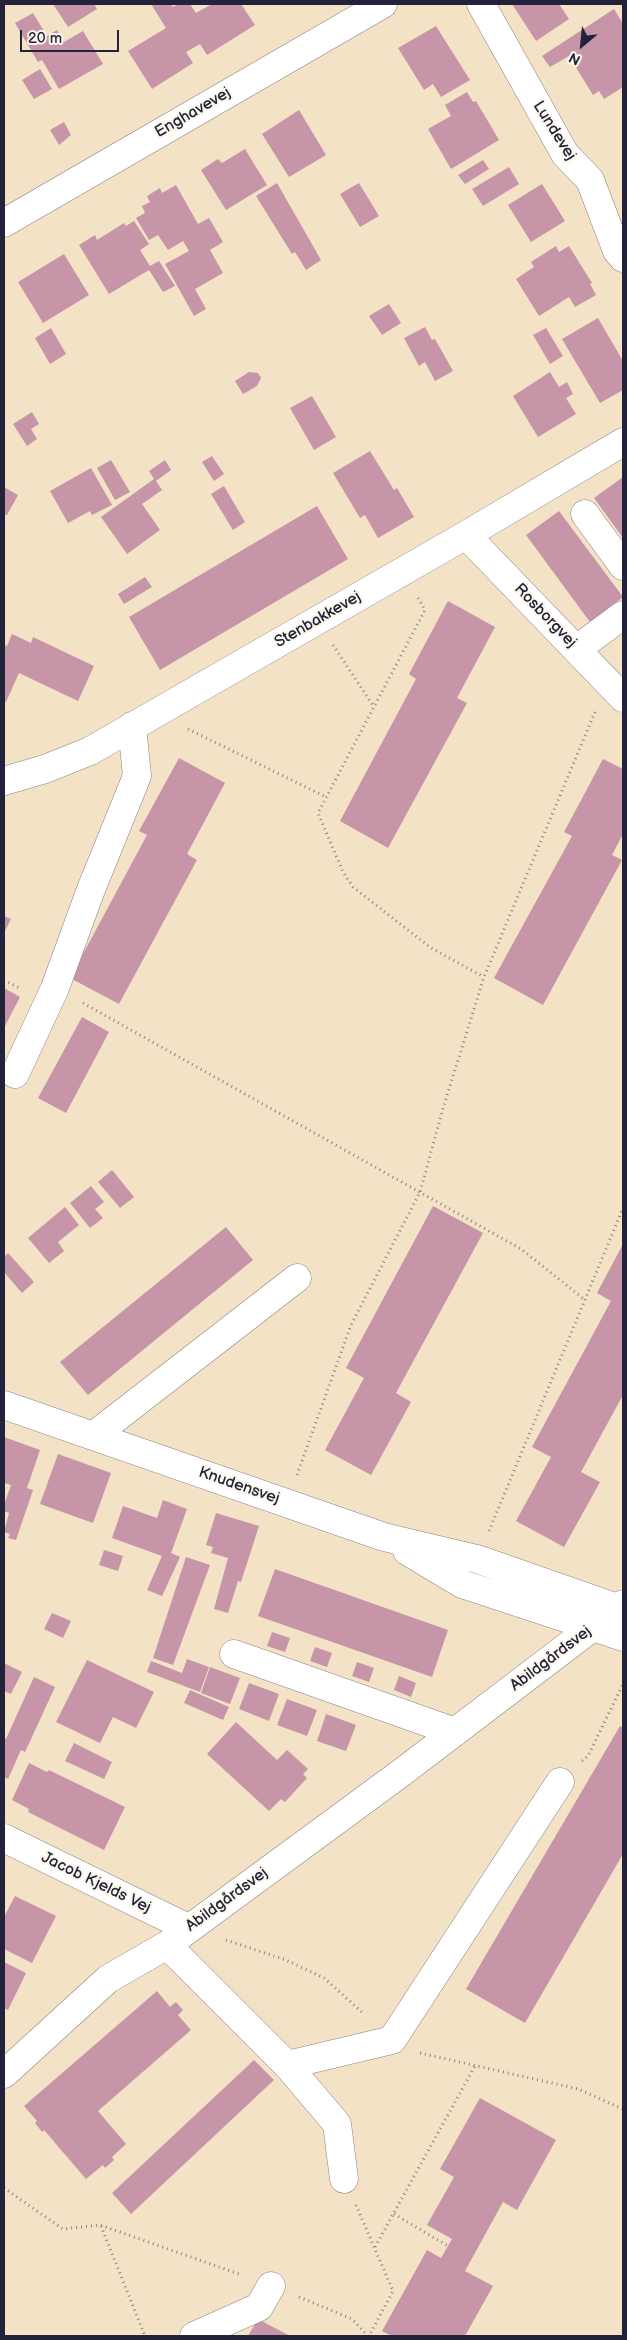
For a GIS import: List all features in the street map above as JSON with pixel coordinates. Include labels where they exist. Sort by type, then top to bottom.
[{"type":"street","name":"Enghavevej","points":[[4,223],[384,4]]},
{"type":"street","name":"Lundevej","points":[[481,4],[565,154],[590,180],[617,251],[623,258]]},
{"type":"street","name":"Stenbakkevej","points":[[4,781],[45,769],[90,751],[466,535],[623,442]]},
{"type":"street","points":[[585,514],[623,566]]},
{"type":"street","name":"Rosborgvej","points":[[466,535],[616,690]]},
{"type":"street","points":[[577,649],[623,615]]},
{"type":"street","points":[[15,1074],[55,988],[90,892],[137,776],[144,720]]},
{"type":"street","points":[[93,1436],[297,1278]]},
{"type":"street","name":"Knudensvej","points":[[4,1405],[384,1537],[477,1559],[621,1607]]},
{"type":"street","name":"Knudensvej","points":[[384,1537],[462,1584],[623,1637]]},
{"type":"street","name":"Abildgårdsvej","points":[[4,2074],[108,1979],[167,1945],[456,1732],[593,1626],[621,1607]]},
{"type":"street","points":[[234,1654],[456,1732]]},
{"type":"street","points":[[287,2065],[392,2040],[560,1782]]},
{"type":"street","name":"Jacob Kjelds Vej","points":[[4,1838],[188,1928]]},
{"type":"street","points":[[167,1945],[287,2065],[337,2124],[344,2180]]},
{"type":"street","points":[[194,2336],[259,2307],[271,2286]]},
{"type":"path","points":[[401,572],[425,610],[318,813],[342,872],[353,887],[430,948],[484,977]]},
{"type":"path","points":[[316,621],[374,707]]},
{"type":"path","points":[[287,1502],[351,1326],[420,1192],[444,1105],[484,977],[616,690]]},
{"type":"path","points":[[144,720],[326,797]]},
{"type":"path","points":[[55,988],[521,1248],[585,1300]]},
{"type":"path","points":[[477,1559],[623,1208]]},
{"type":"path","points":[[560,1782],[588,1756],[623,1684]]},
{"type":"path","points":[[375,2247],[476,2064]]},
{"type":"path","points":[[4,2188],[64,2229],[100,2225],[271,2286],[352,2319],[368,2336],[393,2291],[344,2180]]},
{"type":"path","points":[[394,2214],[448,2246]]},
{"type":"path","points":[[100,2225],[145,2336]]},
{"type":"building","points":[[53,4],[94,4],[97,9],[68,27]]},
{"type":"building","points":[[151,4],[171,4],[173,7],[178,4],[190,4],[196,13],[212,4],[241,4],[255,25],[207,55],[200,44],[186,52],[193,63],[152,89],[128,51],[166,28]]},
{"type":"building","points":[[512,4],[559,4],[569,19],[536,41]]},
{"type":"building","points":[[614,9],[623,24],[623,87],[604,99],[599,91],[593,95],[569,56],[550,67],[542,56]]},
{"type":"building","points":[[33,13],[47,36],[57,30],[64,42],[83,31],[103,64],[59,89],[42,60],[38,62],[15,23]]},
{"type":"building","points":[[436,26],[470,80],[441,97],[433,84],[424,90],[398,48]]},
{"type":"building","points":[[40,69],[52,89],[34,99],[22,80]]},
{"type":"building","points":[[467,92],[473,102],[476,101],[499,140],[451,169],[428,129],[451,116],[445,105]]},
{"type":"building","points":[[299,110],[326,155],[289,177],[262,134]]},
{"type":"building","points":[[64,122],[71,135],[59,145],[50,130]]},
{"type":"building","points":[[245,149],[267,185],[226,210],[201,170],[218,159],[222,163]]},
{"type":"building","points":[[483,160],[489,169],[465,184],[458,175]]},
{"type":"building","points":[[509,167],[519,184],[483,206],[472,189]]},
{"type":"building","points":[[277,183],[321,260],[306,270],[295,252],[292,254],[256,196]]},
{"type":"building","points":[[359,183],[379,216],[360,227],[340,194]]},
{"type":"building","points":[[542,184],[565,221],[531,242],[508,205]]},
{"type":"building","points":[[176,185],[198,224],[209,218],[223,242],[210,250],[223,273],[195,289],[206,309],[194,316],[165,264],[189,251],[183,241],[168,250],[158,235],[149,240],[136,218],[145,213],[142,206],[150,202],[147,196],[160,188],[162,193]]},
{"type":"building","points":[[134,221],[149,244],[140,250],[150,266],[159,261],[175,286],[163,292],[149,270],[109,294],[79,245],[95,235],[97,240],[124,223],[126,226]]},
{"type":"building","points":[[556,246],[559,252],[569,246],[592,283],[590,284],[596,295],[575,307],[569,297],[539,316],[516,279],[534,267],[531,262]]},
{"type":"building","points":[[64,254],[89,295],[43,323],[18,282]]},
{"type":"building","points":[[389,304],[401,323],[382,335],[369,316]]},
{"type":"building","points":[[598,318],[623,361],[623,390],[600,403],[562,339]]},
{"type":"building","points":[[425,327],[432,340],[435,339],[453,371],[435,381],[425,362],[419,366],[404,338]]},
{"type":"building","points":[[51,328],[66,354],[50,364],[35,338]]},
{"type":"building","points":[[546,328],[563,356],[550,364],[533,335]]},
{"type":"building","points":[[249,372],[258,373],[261,378],[257,386],[243,394],[235,381]]},
{"type":"building","points":[[550,372],[559,387],[567,382],[573,394],[566,398],[576,414],[538,437],[513,396]]},
{"type":"building","points":[[312,396],[336,437],[314,450],[290,408]]},
{"type":"building","points":[[32,412],[39,424],[31,429],[37,439],[27,446],[13,424]]},
{"type":"building","points":[[370,451],[394,490],[397,488],[414,517],[378,538],[365,515],[360,518],[333,473]]},
{"type":"building","points":[[212,456],[224,474],[214,481],[202,462]]},
{"type":"building","points":[[111,460],[130,492],[115,500],[97,468]]},
{"type":"building","points":[[165,460],[171,470],[156,481],[162,490],[142,504],[160,530],[127,554],[101,517],[154,479],[149,471]]},
{"type":"building","points":[[91,468],[112,505],[92,515],[90,511],[68,523],[50,491]]},
{"type":"building","points":[[623,477],[623,538],[594,498]]},
{"type":"building","points":[[224,486],[245,522],[233,530],[211,494]]},
{"type":"building","points":[[4,487],[18,495],[7,515],[4,514]]},
{"type":"building","points":[[317,506],[348,559],[160,670],[129,617]]},
{"type":"building","points":[[559,511],[623,597],[590,622],[526,535]]},
{"type":"building","points":[[145,577],[152,587],[124,604],[118,594]]},
{"type":"building","points":[[448,601],[495,627],[457,698],[467,703],[388,848],[340,821],[416,679],[409,674]]},
{"type":"building","points":[[12,634],[31,643],[33,637],[94,666],[78,701],[19,673],[6,702],[4,701],[4,645],[7,646]]},
{"type":"building","points":[[179,758],[225,783],[187,854],[197,860],[119,1004],[70,978],[147,835],[139,831]]},
{"type":"building","points":[[603,759],[623,769],[623,834],[612,855],[622,860],[543,1005],[494,978],[572,836],[564,832]]},
{"type":"building","points":[[4,916],[11,919],[4,933]]},
{"type":"building","points":[[4,988],[20,997],[4,1028]]},
{"type":"building","points":[[82,1017],[109,1032],[66,1113],[38,1098]]},
{"type":"building","points":[[112,1170],[134,1197],[120,1208],[98,1182]]},
{"type":"building","points":[[91,1186],[104,1202],[95,1209],[103,1218],[90,1228],[70,1203]]},
{"type":"building","points":[[433,1206],[483,1233],[396,1393],[411,1402],[371,1475],[325,1450],[364,1378],[346,1368]]},
{"type":"building","points":[[65,1207],[79,1225],[58,1242],[64,1251],[49,1263],[28,1238]]},
{"type":"building","points":[[226,1227],[253,1260],[88,1395],[60,1362]]},
{"type":"building","points":[[623,1244],[623,1395],[581,1472],[600,1482],[564,1547],[516,1521],[551,1457],[532,1447],[611,1301],[597,1293]]},
{"type":"building","points":[[8,1253],[34,1282],[22,1293],[4,1272],[4,1257]]},
{"type":"building","points":[[4,1437],[40,1450],[27,1488],[33,1490],[16,1540],[8,1538],[10,1534],[4,1532],[9,1513],[4,1511],[4,1505],[11,1485],[4,1483]]},
{"type":"building","points":[[58,1454],[111,1473],[93,1523],[40,1504]]},
{"type":"building","points":[[163,1500],[187,1509],[171,1553],[180,1557],[162,1596],[147,1590],[162,1556],[112,1538],[123,1506],[157,1518]]},
{"type":"building","points":[[216,1513],[259,1526],[241,1582],[238,1581],[228,1613],[214,1609],[228,1558],[211,1553],[213,1547],[206,1545]]},
{"type":"building","points":[[104,1550],[123,1556],[118,1571],[99,1565]]},
{"type":"building","points":[[186,1557],[210,1565],[173,1665],[153,1658]]},
{"type":"building","points":[[275,1569],[448,1630],[432,1677],[258,1616]]},
{"type":"building","points":[[52,1613],[71,1621],[63,1638],[44,1629]]},
{"type":"building","points":[[272,1632],[290,1638],[285,1652],[267,1646]]},
{"type":"building","points":[[315,1647],[332,1653],[327,1667],[310,1661]]},
{"type":"building","points":[[187,1659],[209,1667],[200,1692],[147,1672],[151,1661],[182,1673]]},
{"type":"building","points":[[87,1660],[154,1692],[136,1728],[113,1717],[100,1743],[56,1722]]},
{"type":"building","points":[[357,1662],[374,1668],[369,1682],[352,1676]]},
{"type":"building","points":[[4,1663],[22,1672],[11,1694],[4,1691]]},
{"type":"building","points":[[210,1667],[240,1678],[230,1704],[201,1693]]},
{"type":"building","points":[[399,1676],[416,1683],[411,1697],[394,1690]]},
{"type":"building","points":[[34,1677],[55,1687],[25,1752],[21,1750],[8,1779],[4,1777],[4,1738],[6,1739]]},
{"type":"building","points":[[249,1683],[279,1694],[269,1721],[239,1709]]},
{"type":"building","points":[[190,1690],[229,1707],[223,1720],[184,1703]]},
{"type":"building","points":[[287,1699],[317,1710],[307,1736],[277,1725]]},
{"type":"building","points":[[326,1714],[356,1725],[346,1751],[317,1741]]},
{"type":"building","points":[[236,1722],[277,1760],[287,1750],[308,1769],[303,1774],[307,1778],[285,1802],[281,1799],[269,1811],[207,1754]]},
{"type":"building","points":[[620,1726],[623,1728],[623,1854],[525,2023],[466,1989]]},
{"type":"building","points":[[74,1743],[112,1762],[104,1779],[65,1761]]},
{"type":"building","points":[[29,1763],[47,1772],[49,1770],[125,1807],[104,1850],[28,1812],[29,1809],[12,1800]]},
{"type":"building","points":[[15,1896],[56,1916],[32,1963],[4,1949],[4,1917]]},
{"type":"building","points":[[4,1962],[26,1973],[8,2010],[4,2008]]},
{"type":"building","points":[[157,1991],[170,2007],[176,2002],[183,2010],[178,2015],[191,2030],[98,2111],[126,2144],[112,2157],[114,2160],[105,2168],[103,2165],[86,2179],[44,2130],[42,2132],[35,2123],[37,2121],[24,2106]]},
{"type":"building","points":[[254,2060],[274,2080],[131,2214],[112,2193]]},
{"type":"building","points":[[480,2098],[556,2140],[517,2210],[503,2202],[465,2271],[493,2286],[465,2336],[392,2336],[382,2331],[427,2250],[441,2258],[452,2239],[427,2225],[454,2177],[440,2169]]},
{"type":"building","points":[[258,2319],[290,2336],[248,2336]]}]
